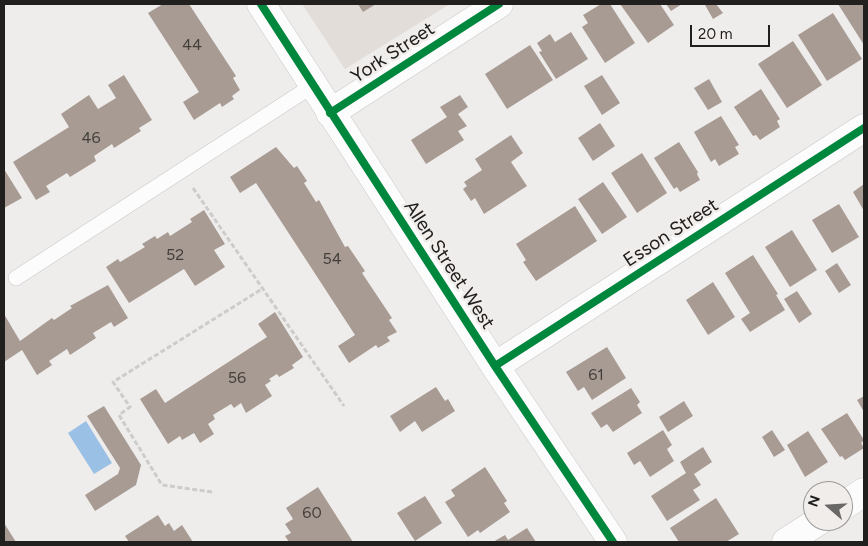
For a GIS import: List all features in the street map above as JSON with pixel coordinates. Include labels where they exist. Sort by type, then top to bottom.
[{"type":"street","name":"Allen Street West","points":[[261,4],[312,86],[495,366],[613,542]]},
{"type":"street","name":"York Street","points":[[330,113],[499,4]]},
{"type":"street","name":"Esson Street","points":[[495,366],[864,128]]},
{"type":"street","points":[[853,499],[864,492]]},
{"type":"street","points":[[786,542],[803,531]]},
{"type":"lane","points":[[16,278],[312,86]]},
{"type":"path","points":[[181,171],[344,406]]},
{"type":"path","points":[[212,492],[162,485],[119,415],[130,407],[113,382],[262,289]]},
{"type":"shaded area","points":[[302,4],[450,4],[345,69]]},
{"type":"water","points":[[86,421],[112,463],[94,474],[68,433]]},
{"type":"building","points":[[163,4],[189,4],[236,76],[233,78],[240,90],[232,96],[234,99],[222,107],[220,103],[194,120],[183,102],[199,92],[148,13]]},
{"type":"building","points":[[358,4],[376,4],[363,12]]},
{"type":"building","points":[[601,4],[610,4],[635,43],[605,63],[582,27],[588,23],[583,15]]},
{"type":"building","points":[[620,4],[660,4],[674,25],[648,43]]},
{"type":"building","points":[[666,4],[682,4],[671,11]]},
{"type":"building","points":[[716,4],[723,13],[713,19],[705,5]]},
{"type":"building","points":[[838,4],[864,4],[864,45]]},
{"type":"building","points":[[833,13],[862,59],[827,81],[798,35]]},
{"type":"building","points":[[571,32],[588,59],[556,79],[539,52],[542,51],[537,43],[550,34],[555,42]]},
{"type":"building","points":[[793,41],[822,85],[787,108],[758,64]]},
{"type":"building","points":[[530,45],[553,80],[507,109],[485,74]]},
{"type":"building","points":[[124,75],[152,120],[139,128],[141,131],[114,148],[112,144],[94,156],[96,161],[70,177],[67,173],[46,186],[50,192],[36,200],[13,162],[69,127],[61,114],[89,95],[98,109],[116,98],[108,85]]},
{"type":"building","points":[[602,75],[620,103],[602,115],[584,86]]},
{"type":"building","points":[[709,79],[722,102],[708,110],[694,88]]},
{"type":"building","points":[[761,89],[780,119],[777,121],[780,127],[760,140],[756,135],[753,136],[734,107]]},
{"type":"building","points":[[460,95],[468,107],[458,114],[467,126],[458,131],[464,140],[426,164],[411,140],[447,117],[440,107]]},
{"type":"building","points":[[721,116],[739,145],[735,147],[739,154],[719,166],[715,159],[711,162],[694,132]]},
{"type":"building","points":[[600,123],[615,146],[593,161],[578,138]]},
{"type":"building","points":[[511,135],[523,153],[511,162],[527,186],[484,214],[475,198],[471,201],[463,189],[467,186],[464,182],[482,170],[475,159]]},
{"type":"building","points":[[679,142],[698,172],[700,180],[680,192],[677,187],[674,189],[654,158]]},
{"type":"building","points":[[276,147],[294,168],[297,166],[307,181],[304,183],[316,202],[319,200],[345,247],[348,246],[365,271],[362,273],[392,318],[389,320],[397,332],[387,337],[390,341],[378,348],[376,345],[349,363],[338,346],[355,335],[256,183],[240,193],[230,177]]},
{"type":"building","points":[[642,153],[667,193],[637,213],[611,173]]},
{"type":"building","points":[[4,169],[22,198],[4,208]]},
{"type":"building","points":[[603,182],[627,217],[602,234],[578,199]]},
{"type":"building","points":[[864,184],[864,211],[853,192]]},
{"type":"building","points":[[839,204],[859,237],[832,253],[812,220]]},
{"type":"building","points":[[575,206],[597,241],[536,281],[523,262],[526,260],[516,244]]},
{"type":"building","points":[[204,210],[225,244],[214,250],[225,267],[195,286],[184,269],[129,303],[106,267],[118,259],[120,262],[145,247],[142,244],[155,236],[157,239],[168,232],[170,236],[192,222],[190,219]]},
{"type":"building","points":[[792,230],[817,270],[790,287],[765,247]]},
{"type":"building","points":[[753,255],[778,294],[776,295],[785,310],[750,332],[741,319],[750,313],[725,273]]},
{"type":"building","points":[[837,263],[851,285],[839,293],[825,271]]},
{"type":"building","points":[[713,282],[735,317],[708,335],[686,300]]},
{"type":"building","points":[[108,285],[128,318],[114,327],[111,322],[93,333],[96,338],[70,355],[67,349],[49,361],[52,365],[37,375],[22,350],[4,362],[4,314],[20,341],[52,318],[54,320],[72,308],[70,306]]},
{"type":"building","points":[[797,291],[812,314],[799,323],[784,299]]},
{"type":"building","points":[[275,312],[303,357],[292,365],[294,368],[279,377],[277,374],[269,379],[271,381],[265,385],[272,396],[246,413],[241,403],[234,408],[231,404],[213,415],[215,419],[208,424],[214,434],[200,443],[194,433],[182,440],[180,436],[168,444],[140,399],[156,389],[165,403],[267,337],[258,324]]},
{"type":"building","points":[[607,347],[626,378],[592,400],[584,387],[578,391],[566,372]]},
{"type":"building","points":[[436,387],[445,401],[448,399],[455,411],[422,432],[415,421],[400,432],[390,416]]},
{"type":"building","points":[[631,388],[640,402],[637,405],[642,413],[613,432],[607,424],[601,428],[591,413]]},
{"type":"building","points":[[864,396],[864,412],[857,400]]},
{"type":"building","points":[[684,401],[693,416],[668,432],[659,417]]},
{"type":"building","points":[[104,406],[141,465],[136,485],[95,511],[85,495],[118,474],[120,468],[87,416]]},
{"type":"building","points":[[847,413],[864,440],[861,443],[864,448],[845,460],[842,456],[840,457],[821,429]]},
{"type":"building","points":[[663,430],[672,445],[667,449],[674,461],[650,477],[640,461],[634,465],[627,453]]},
{"type":"building","points":[[772,430],[785,450],[774,457],[762,437]]},
{"type":"building","points":[[808,431],[828,462],[805,477],[787,445]]},
{"type":"building","points":[[703,447],[712,462],[694,474],[701,485],[693,490],[700,500],[667,521],[651,496],[686,473],[680,462]]},
{"type":"building","points":[[485,467],[507,501],[504,503],[510,512],[480,533],[478,530],[468,537],[445,502],[455,496],[451,490]]},
{"type":"building","points":[[318,487],[353,542],[289,542],[285,536],[291,533],[285,524],[293,519],[286,508]]},
{"type":"building","points":[[425,496],[442,523],[415,541],[397,513]]},
{"type":"building","points":[[716,498],[739,534],[726,542],[679,542],[670,528]]},
{"type":"building","points":[[158,515],[165,526],[169,523],[174,531],[182,525],[193,542],[129,542],[125,536]]},
{"type":"building","points":[[4,523],[16,542],[4,542]]},
{"type":"building","points":[[527,528],[536,542],[493,542],[505,535],[508,540]]},
{"type":"cycle path","points":[[261,4],[495,366],[613,542]]},
{"type":"cycle path","points":[[330,113],[499,4]]},
{"type":"cycle path","points":[[495,366],[864,128]]}]
